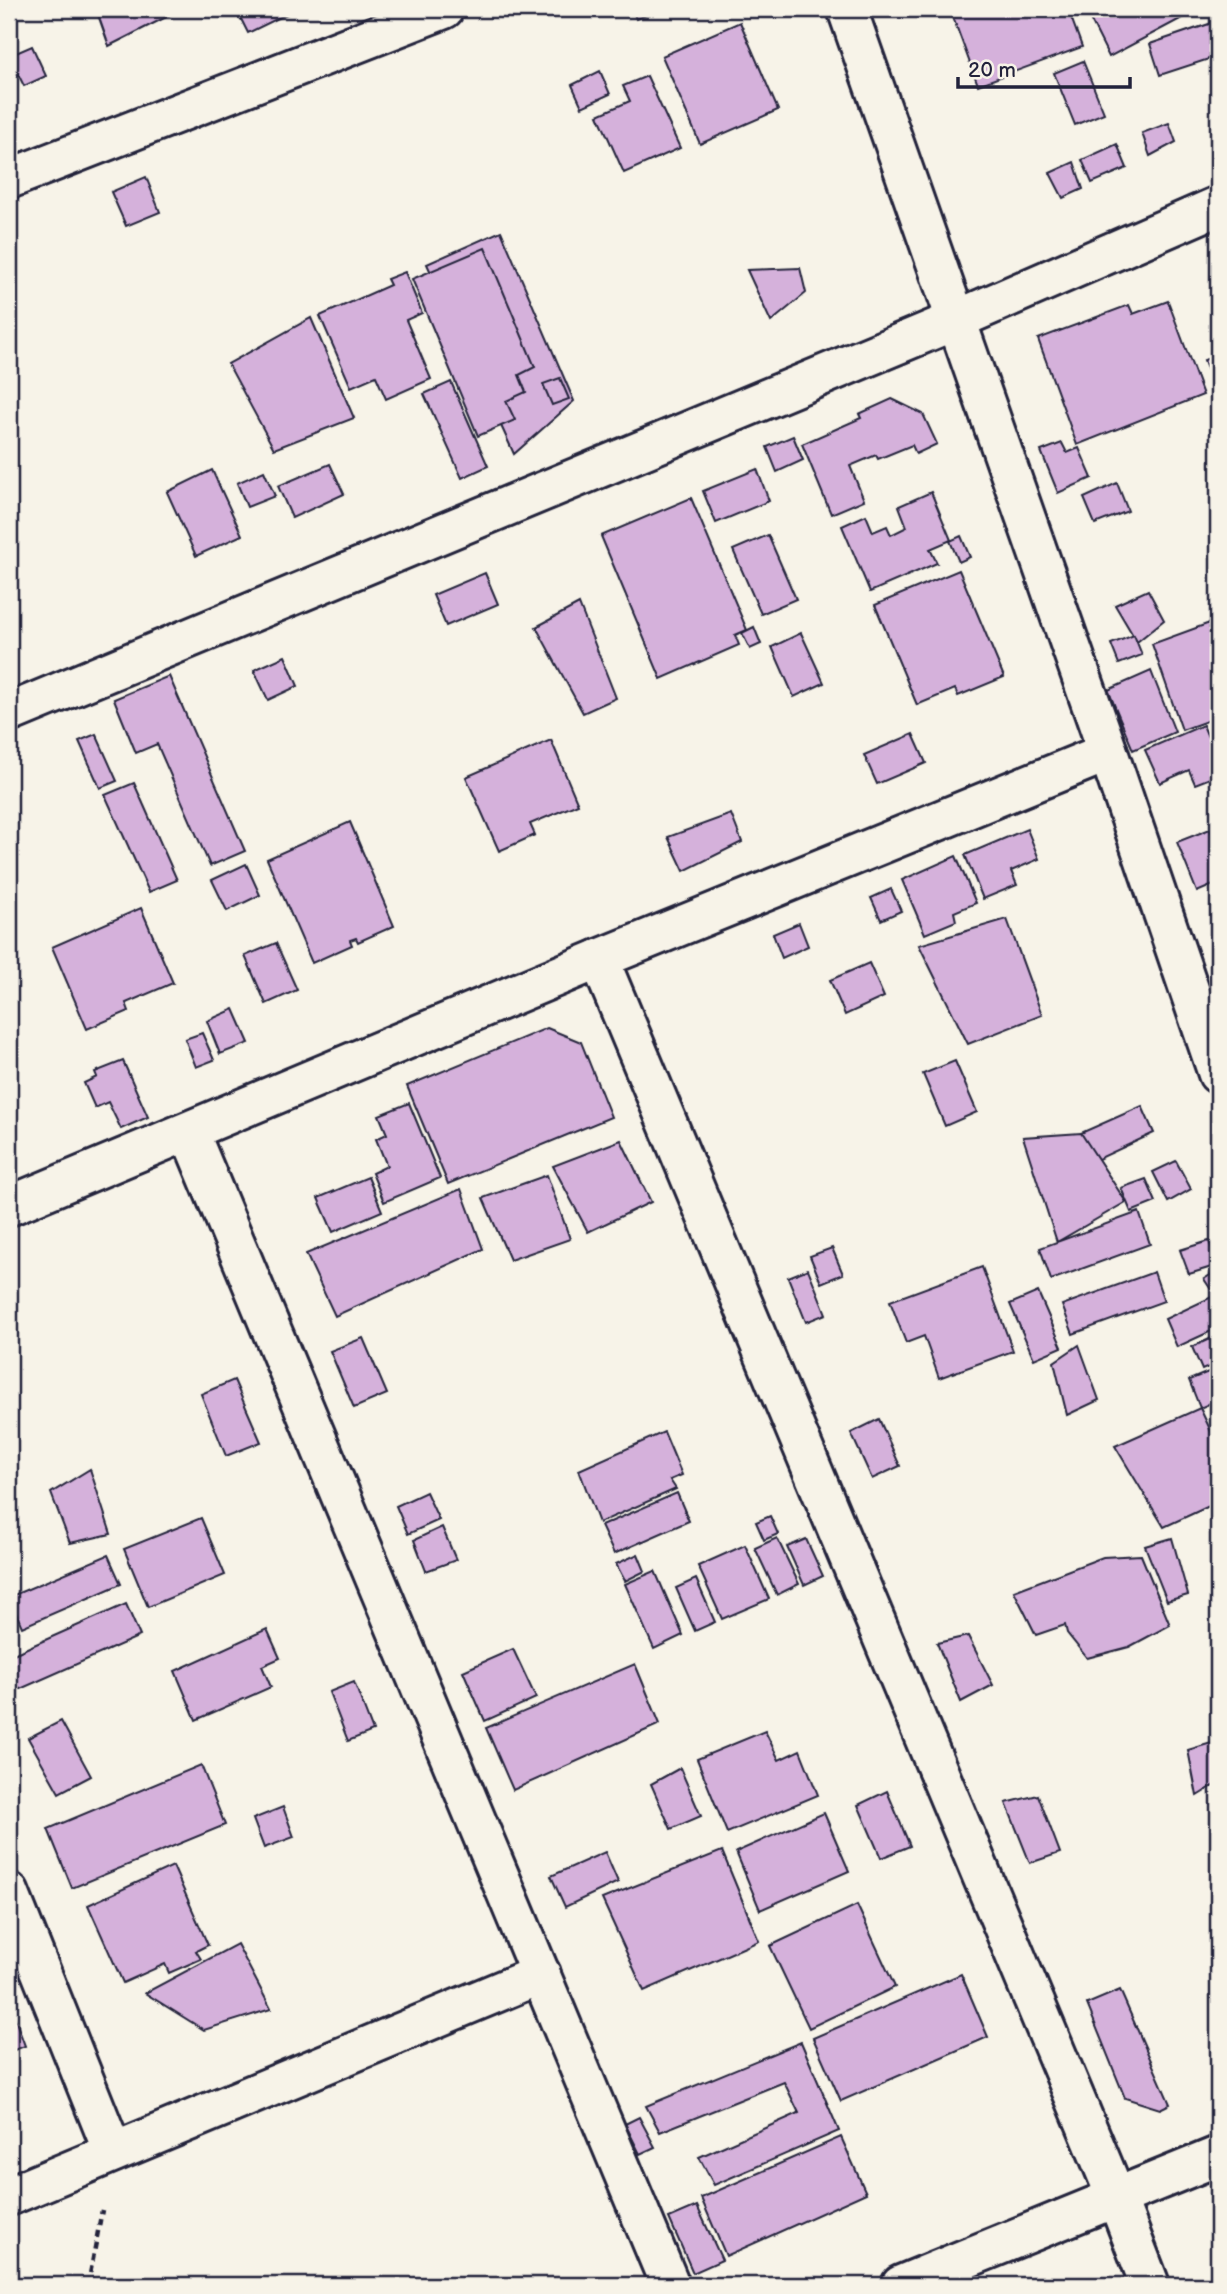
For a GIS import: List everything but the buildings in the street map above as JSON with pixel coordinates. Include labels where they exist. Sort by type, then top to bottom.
[{"type":"street","points":[[9,179],[444,9]]},
{"type":"street","points":[[847,9],[1218,1074]]},
{"type":"street","points":[[9,713],[957,320],[1218,206]]},
{"type":"street","points":[[9,1206],[599,959],[1108,752]]},
{"type":"street","points":[[599,959],[1117,2199],[1150,2285]]},
{"type":"street","points":[[189,1132],[670,2285]]},
{"type":"street","points":[[9,1892],[113,2152]]},
{"type":"street","points":[[9,2196],[541,1974]]},
{"type":"street","points":[[901,2285],[1218,2156]]},
{"type":"path","points":[[88,2285],[113,2152]]}]
